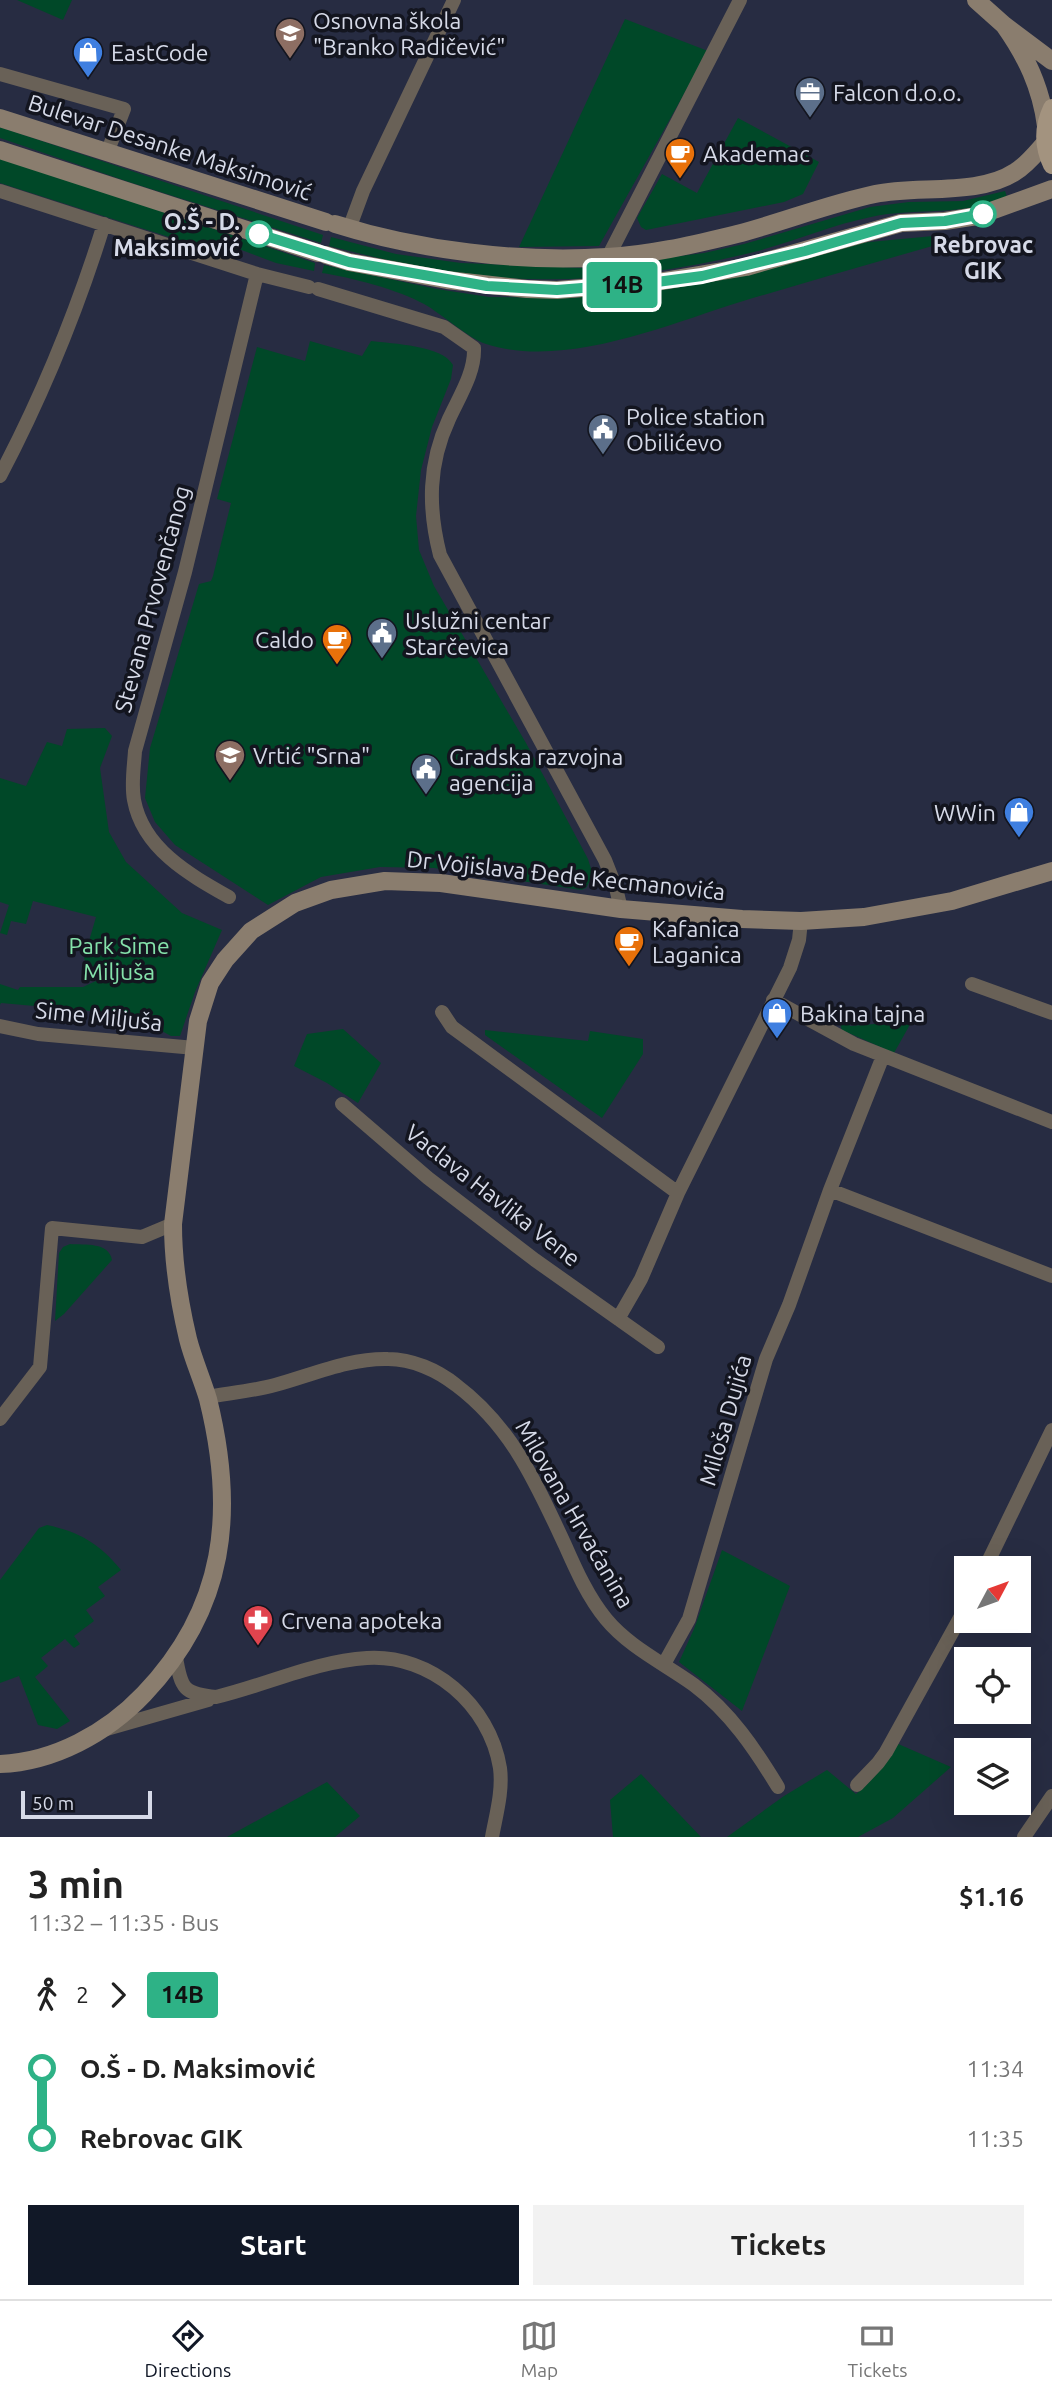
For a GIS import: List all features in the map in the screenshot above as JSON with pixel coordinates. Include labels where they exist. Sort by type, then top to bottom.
[{"type":"main road","points":[[976,0],[1052,61]]},
{"type":"main road","points":[[1004,25],[1021,49],[1036,81],[1043,105],[1045,134],[1052,165]]},
{"type":"main road","points":[[1045,134],[1052,108]]},
{"type":"main road","name":"Bulevar Desanke Maksimović","points":[[0,118],[337,225],[435,247],[482,254],[562,258],[608,257],[660,250],[738,233],[874,194],[907,189],[962,187],[1004,178],[1026,163],[1045,134]]},
{"type":"main road","points":[[0,150],[362,265],[487,286],[557,290],[702,276],[746,267],[901,223],[977,216],[1052,189]]},
{"type":"main road","name":"Dr Vojislava Đede Kecmanovića","points":[[0,1764],[18,1764],[43,1758],[102,1731],[137,1701],[176,1657],[198,1620],[208,1593],[221,1534],[223,1498],[220,1465],[207,1397],[188,1340],[173,1250],[173,1224],[198,1021],[210,984],[238,944],[251,931],[295,904],[331,890],[385,881],[441,883],[621,909],[801,921],[864,917],[952,901],[1052,871]]},
{"type":"street","points":[[337,225],[363,191],[454,0]]},
{"type":"street","points":[[608,257],[740,0]]},
{"type":"street","points":[[0,74],[124,109],[107,153]]},
{"type":"street","points":[[0,191],[257,274],[444,327],[474,348],[474,358],[466,382],[445,427],[434,461],[431,481],[432,525],[440,555],[605,860],[621,909]]},
{"type":"street","points":[[0,476],[51,368],[89,271],[104,224]]},
{"type":"street","name":"Stevana Prvovenčanog","points":[[229,897],[171,861],[157,846],[136,810],[133,778],[135,751],[185,572],[257,274]]},
{"type":"street","points":[[618,1319],[641,1279],[678,1192],[790,968],[799,940],[801,921]]},
{"type":"street","points":[[972,984],[1052,1013]]},
{"type":"street","points":[[773,1000],[854,1044],[1052,1122]]},
{"type":"street","points":[[442,1012],[452,1027],[678,1192]]},
{"type":"street","name":"Sime Miljuša","points":[[0,1026],[38,1034],[195,1048]]},
{"type":"street","name":"Miloša Dujića","points":[[664,1664],[689,1619],[766,1359],[883,1056]]},
{"type":"street","name":"Vaclava Havlika Vene","points":[[342,1104],[428,1178],[535,1260],[658,1347]]},
{"type":"street","points":[[830,1189],[1052,1276]]},
{"type":"street","points":[[0,1419],[40,1367],[52,1228],[142,1237],[173,1224]]},
{"type":"street","name":"Milovana Hrvaćanina","points":[[207,1397],[254,1390],[338,1366],[378,1359],[416,1364],[448,1379],[478,1403],[507,1435],[530,1472],[580,1578],[607,1620],[643,1651],[697,1687],[722,1710],[746,1738],[778,1787]]},
{"type":"street","points":[[991,1556],[1052,1430]]},
{"type":"street","points":[[857,1785],[886,1752],[954,1629]]},
{"type":"street","points":[[176,1657],[184,1688],[194,1695],[216,1697]]},
{"type":"street","points":[[102,1731],[349,1659],[385,1657],[413,1664],[446,1682],[477,1711],[492,1740],[500,1769],[499,1802],[492,1837]]},
{"type":"street","points":[[1024,1837],[1052,1796]]},
{"type":"green space","points":[[17,0],[72,0],[63,20]]},
{"type":"green space","points":[[625,19],[708,51],[599,246],[519,247]]},
{"type":"green space","points":[[738,118],[819,162],[803,194],[784,202],[646,230],[641,227],[637,218],[662,174],[697,193]]},
{"type":"green space","points":[[0,127],[323,235],[321,243],[0,138]]},
{"type":"green space","points":[[0,157],[315,263],[314,271],[276,263],[239,249],[238,259],[0,183]]},
{"type":"green space","points":[[1005,191],[1007,197],[974,207],[871,217],[719,260],[610,277],[500,278],[413,265],[329,246],[331,237],[396,254],[461,263],[585,268],[704,253],[870,207],[909,202],[963,201]]},
{"type":"green space","points":[[944,235],[950,241],[740,302],[648,332],[582,348],[549,351],[517,350],[486,344],[414,299],[374,285],[322,273],[324,265],[489,297],[572,298],[665,288],[859,243]]},
{"type":"green space","points":[[310,341],[362,356],[371,341],[428,349],[447,358],[453,365],[451,379],[432,427],[421,470],[416,516],[419,550],[434,586],[526,743],[588,859],[593,875],[586,888],[581,890],[434,868],[380,867],[321,877],[268,905],[175,845],[155,822],[145,798],[150,748],[199,584],[211,581],[213,576],[231,503],[217,499],[257,347],[305,361]]},
{"type":"green space","name":"Park Sime Miljuša","points":[[105,728],[112,736],[100,768],[109,832],[126,862],[182,913],[222,930],[195,992],[180,1036],[171,1036],[160,1030],[158,1017],[0,1005],[0,984],[18,990],[20,987],[83,987],[100,979],[88,968],[84,958],[96,917],[33,901],[26,924],[11,921],[7,935],[0,933],[9,905],[0,902],[0,778],[26,786],[47,742],[62,746],[67,729]]},
{"type":"green space","points":[[843,1016],[847,1017],[850,1026],[912,1021],[894,1053],[842,1030],[839,1020]]},
{"type":"green space","points":[[343,1029],[381,1063],[358,1103],[294,1066],[307,1034]]},
{"type":"green space","points":[[485,1030],[588,1041],[590,1031],[643,1039],[643,1054],[602,1118],[485,1035]]},
{"type":"green space","points":[[70,1244],[101,1247],[110,1254],[112,1260],[55,1321],[59,1253],[63,1247]]},
{"type":"green space","points":[[47,1525],[70,1531],[88,1540],[121,1570],[98,1587],[105,1596],[86,1610],[94,1621],[74,1636],[80,1644],[74,1648],[65,1639],[41,1658],[48,1666],[35,1677],[70,1721],[57,1729],[38,1725],[19,1676],[0,1683],[0,1580],[39,1528]]},
{"type":"green space","points":[[722,1550],[790,1586],[742,1711],[679,1662],[694,1629]]},
{"type":"green space","points":[[896,1743],[951,1767],[893,1818],[858,1837],[727,1837],[784,1796],[827,1770],[856,1794],[879,1771]]},
{"type":"green space","points":[[641,1774],[701,1837],[613,1837],[610,1800]]},
{"type":"green space","points":[[327,1782],[360,1816],[335,1837],[227,1837]]},
{"type":"bus line","name":"14B","points":[[259,234],[349,262],[447,281],[557,290],[702,276],[746,267],[901,223],[945,221],[983,214]]},
{"type":"place","name":"Osnovna škola \"Branko Radičević\"","points":[[290,60]]},
{"type":"place","name":"EastCode","points":[[88,79]]},
{"type":"place","name":"Falcon d.o.o.","points":[[810,119]]},
{"type":"place","name":"Akademac","points":[[680,180]]},
{"type":"place","name":"Rebrovac GIK","points":[[983,214]]},
{"type":"place","name":"O.Š - D. Maksimović","points":[[259,234]]},
{"type":"place","name":"Police station Obilićevo","points":[[603,456]]},
{"type":"place","name":"Uslužni centar Starčevica","points":[[382,660]]},
{"type":"place","name":"Caldo","points":[[337,666]]},
{"type":"place","name":"Vrtić \"Srna\"","points":[[230,782]]},
{"type":"place","name":"Gradska razvojna agencija","points":[[426,796]]},
{"type":"place","name":"WWin","points":[[1019,839]]},
{"type":"place","name":"Kafanica Laganica","points":[[629,968]]},
{"type":"place","name":"Bakina tajna","points":[[777,1040]]},
{"type":"place","name":"Crvena apoteka","points":[[258,1647]]}]
